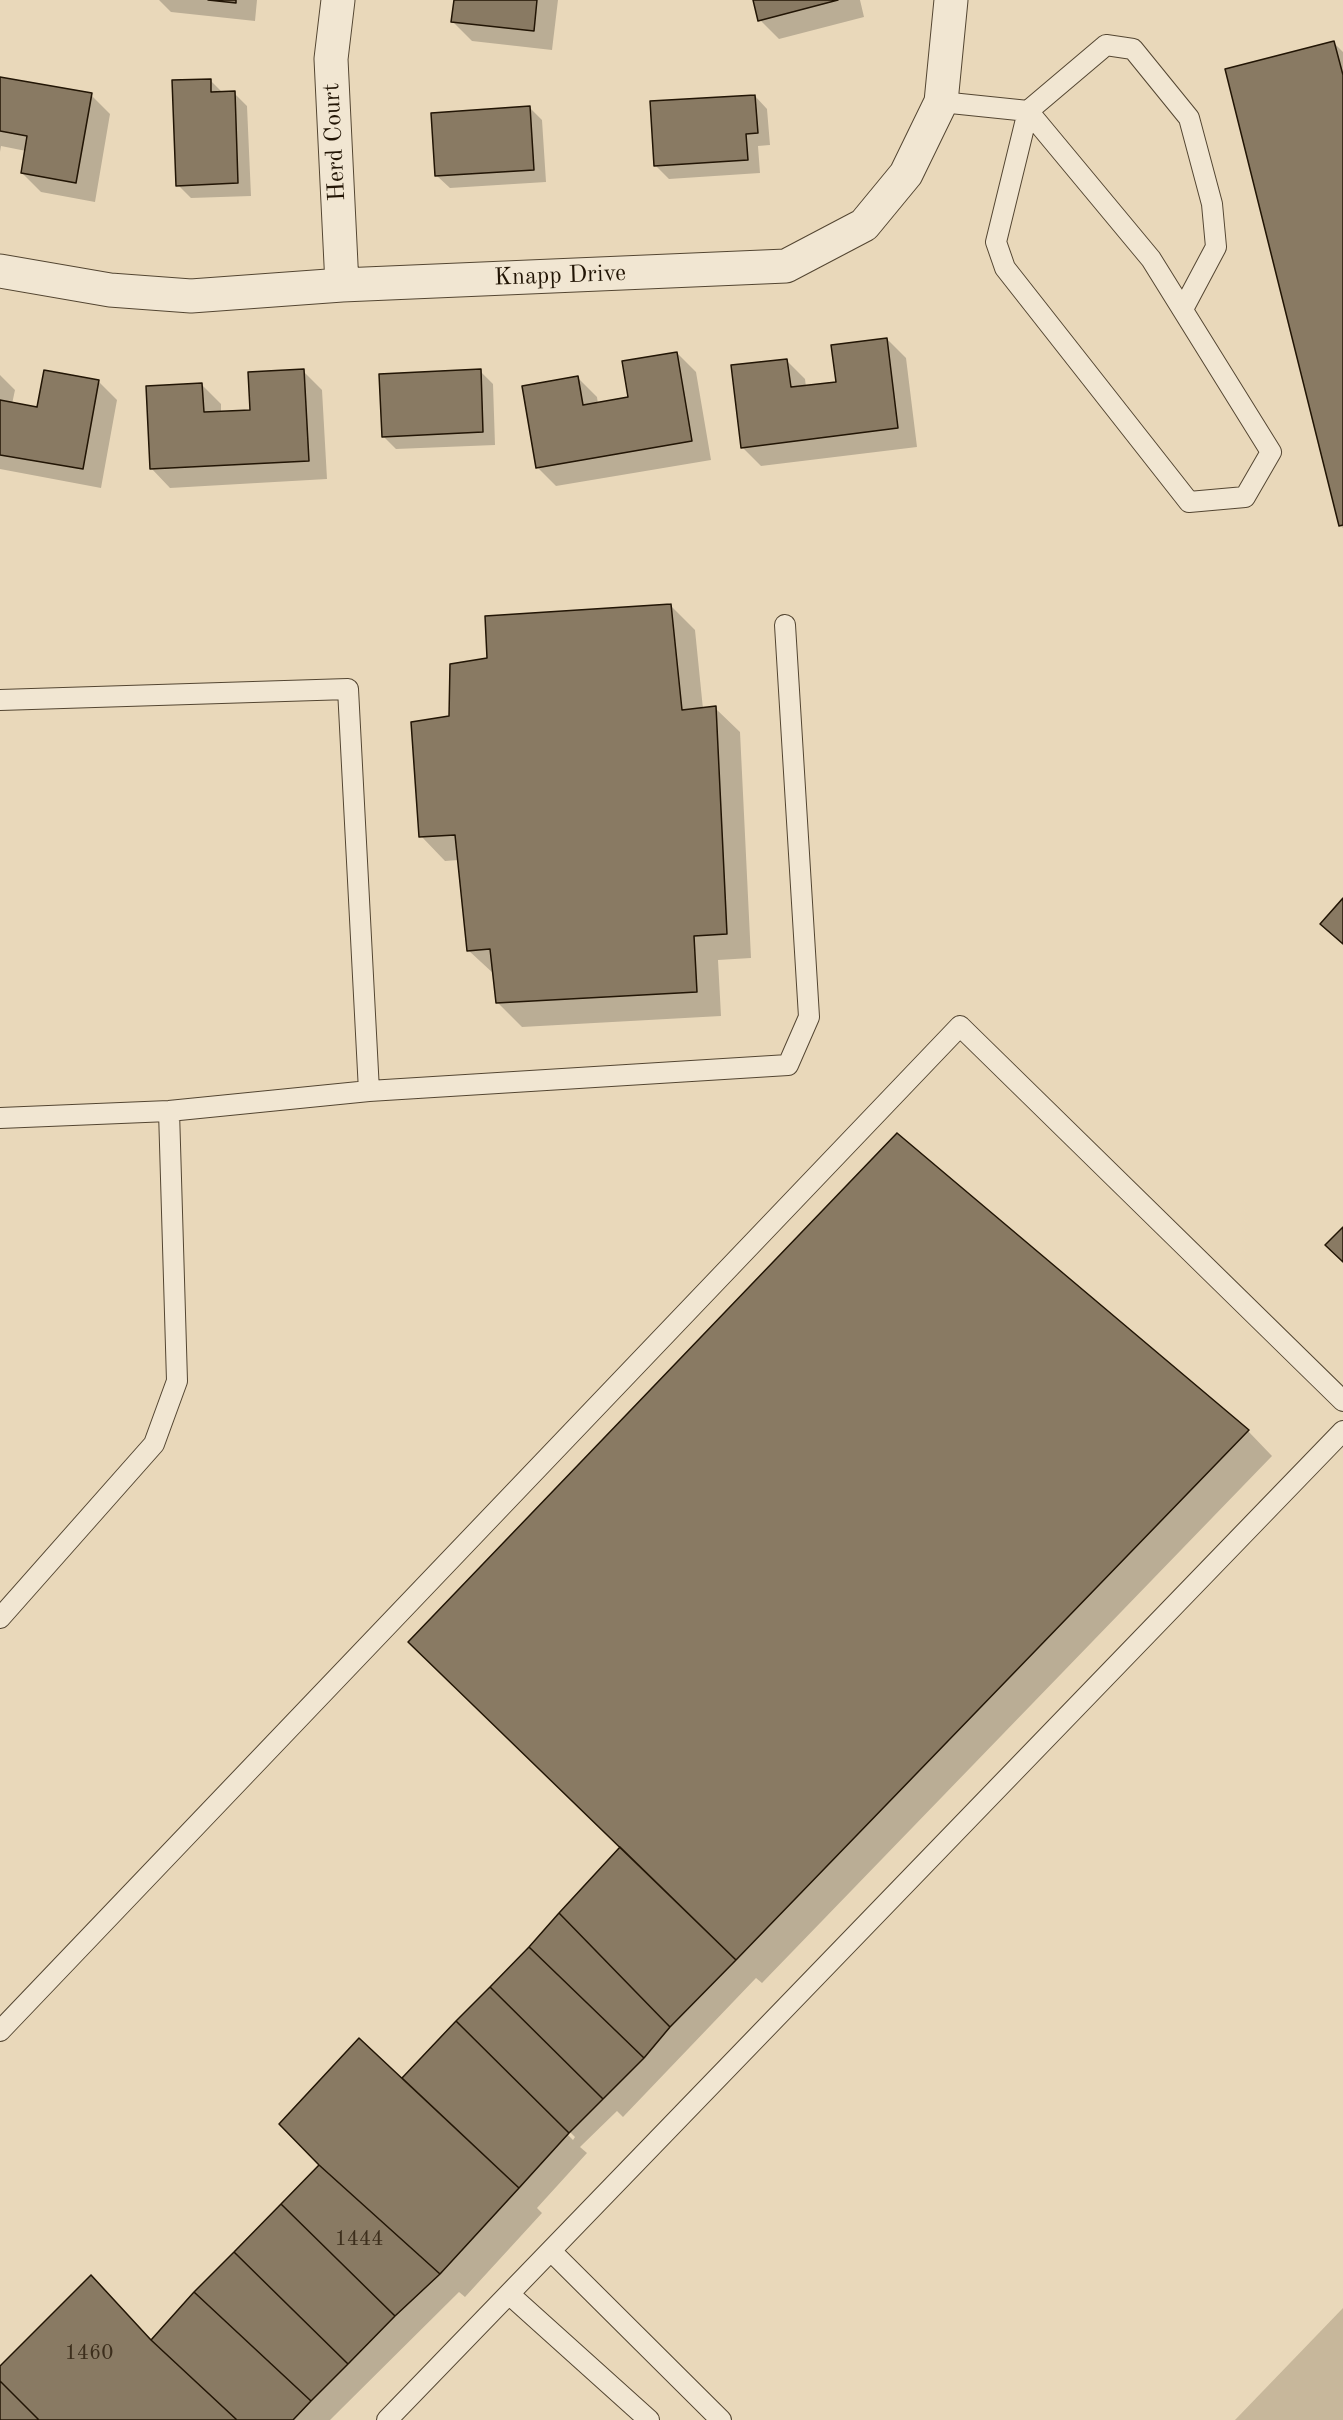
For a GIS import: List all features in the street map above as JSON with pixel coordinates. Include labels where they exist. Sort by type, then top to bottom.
[{"type":"street","name":"Herd Court","points":[[338,0],[331,59],[342,285]]},
{"type":"street","name":"Knapp Drive","points":[[0,271],[110,290],[191,296],[342,285],[786,266],[864,225],[906,174],[941,102],[951,0]]},
{"type":"lane","points":[[941,102],[1029,111],[1151,258],[1271,452],[1245,497],[1189,502],[1005,268],[996,242],[1029,111],[1106,45],[1133,49],[1189,118],[1212,204],[1216,247],[1183,309]]},
{"type":"lane","points":[[0,1118],[169,1112],[369,1091],[788,1065],[809,1017],[785,626]]},
{"type":"lane","points":[[0,700],[348,689],[369,1091]]},
{"type":"lane","points":[[0,2031],[960,1026],[1343,1401]]},
{"type":"lane","points":[[0,1618],[154,1444],[177,1381],[169,1112]]},
{"type":"lane","points":[[387,2420],[1343,1431]]},
{"type":"lane","points":[[551,2251],[721,2420]]},
{"type":"lane","points":[[508,2294],[649,2420]]},
{"type":"shaded area","points":[[1343,2308],[1343,2420],[1235,2420]]},
{"type":"building","points":[[208,0],[236,0],[236,3]]},
{"type":"building","points":[[454,0],[537,0],[534,31],[451,22]]},
{"type":"building","points":[[753,0],[838,0],[758,21]]},
{"type":"building","points":[[1334,41],[1343,75],[1343,525],[1339,526],[1225,69]]},
{"type":"building","points":[[0,77],[92,93],[76,183],[21,173],[27,136],[0,131]]},
{"type":"building","points":[[211,79],[211,92],[235,91],[238,183],[176,186],[172,80]]},
{"type":"building","points":[[755,95],[758,133],[746,134],[748,160],[654,166],[650,101]]},
{"type":"building","points":[[530,106],[534,170],[435,176],[431,113]]},
{"type":"building","points":[[887,338],[898,428],[741,448],[731,365],[787,359],[791,387],[836,382],[831,345]]},
{"type":"building","points":[[677,352],[692,441],[536,468],[522,386],[578,376],[583,405],[628,397],[622,361]]},
{"type":"building","points":[[304,369],[309,461],[150,469],[146,386],[202,383],[204,412],[250,410],[248,372]]},
{"type":"building","points":[[481,369],[483,432],[382,437],[379,374]]},
{"type":"building","points":[[44,370],[99,380],[83,469],[0,455],[0,400],[37,407]]},
{"type":"building","points":[[671,604],[682,710],[716,706],[727,934],[694,936],[697,992],[496,1003],[490,949],[467,951],[455,835],[419,837],[411,722],[449,716],[450,664],[487,658],[485,616]]},
{"type":"building","points":[[1343,898],[1343,944],[1320,924]]},
{"type":"building","points":[[897,1133],[1249,1430],[736,1960],[408,1642]]},
{"type":"building","points":[[1343,1227],[1343,1262],[1325,1245]]},
{"type":"building","points":[[620,1847],[736,1960],[670,2027],[559,1913]]},
{"type":"building","points":[[559,1913],[670,2027],[644,2058],[529,1947]]},
{"type":"building","points":[[529,1947],[644,2058],[603,2099],[490,1987]]},
{"type":"building","points":[[490,1987],[603,2099],[569,2133],[456,2021]]},
{"type":"building","points":[[456,2021],[569,2133],[519,2188],[402,2078]]},
{"type":"building","points":[[359,2038],[519,2188],[440,2274],[319,2165],[279,2124]]},
{"type":"building","points":[[319,2165],[440,2274],[395,2316],[281,2204]]},
{"type":"building","points":[[281,2204],[395,2316],[348,2364],[234,2252]]},
{"type":"building","points":[[234,2252],[348,2364],[311,2401],[194,2292]]},
{"type":"building","points":[[91,2275],[151,2340],[237,2420],[39,2420],[0,2381],[0,2366]]},
{"type":"building","points":[[194,2292],[311,2401],[293,2420],[237,2420],[151,2340]]},
{"type":"building","points":[[0,2381],[39,2420],[0,2420]]}]
